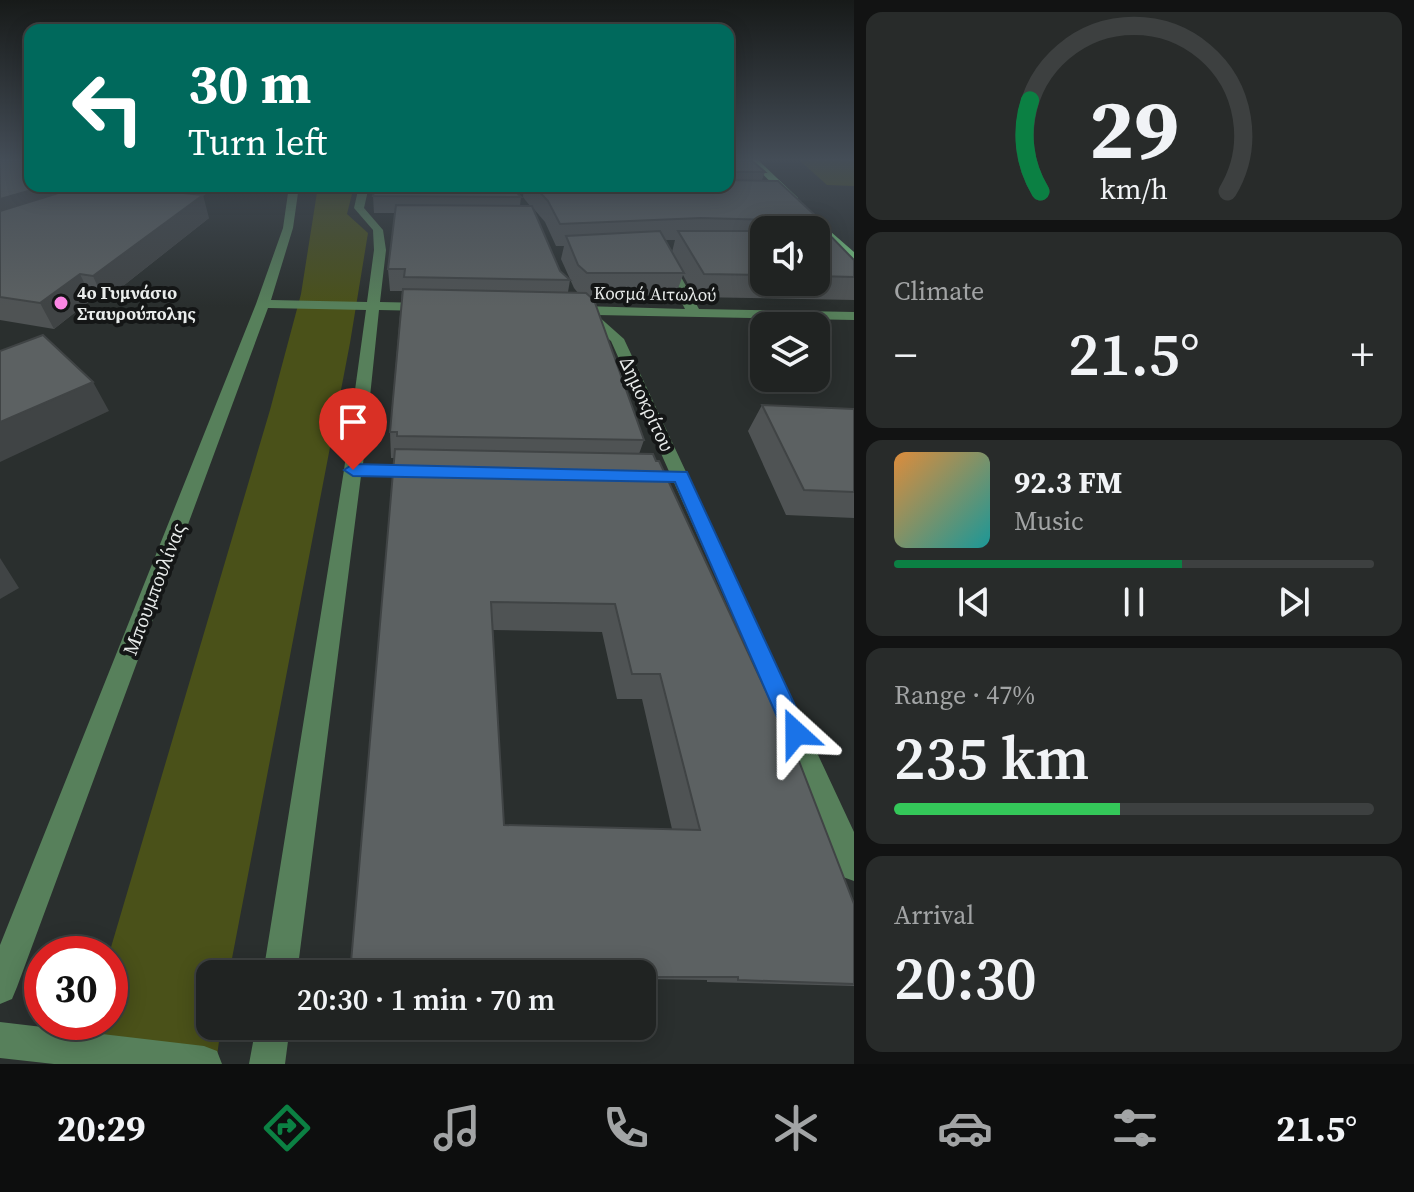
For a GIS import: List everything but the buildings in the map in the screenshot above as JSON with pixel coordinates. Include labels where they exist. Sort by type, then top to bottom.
[{"type":"main road","points":[[830,233],[849,249],[854,259]]},
{"type":"street","name":"Μπουμπουλίνας","points":[[0,987],[263,304],[288,228],[291,209]]},
{"type":"street","points":[[282,960],[353,470],[373,306],[379,237],[375,219],[360,209]]},
{"type":"street","points":[[659,247],[694,313]]},
{"type":"street","points":[[830,249],[849,249]]},
{"type":"street","points":[[263,304],[449,308]]},
{"type":"street","name":"Κοσμά Αιτωλού","points":[[574,307],[854,316]]},
{"type":"street","name":"Δημοκρίτου","points":[[574,307],[617,339],[673,476],[854,866]]},
{"type":"street","points":[[353,470],[446,472]]},
{"type":"street","points":[[0,1040],[204,1064]]},
{"type":"street","points":[[267,1064],[271,1040]]},
{"type":"green space","points":[[314,209],[348,209],[347,214],[368,233],[350,343],[232,960],[196,960],[196,1040],[219,1040],[216,1064],[77,1064],[84,1040],[128,1040],[128,936],[114,936],[270,410],[301,294]]},
{"type":"place","name":"4ο Γυμνάσιο Σταυρούπολης","points":[[61,303]]},
{"type":"route","points":[[353,470],[681,476],[796,733]]}]
